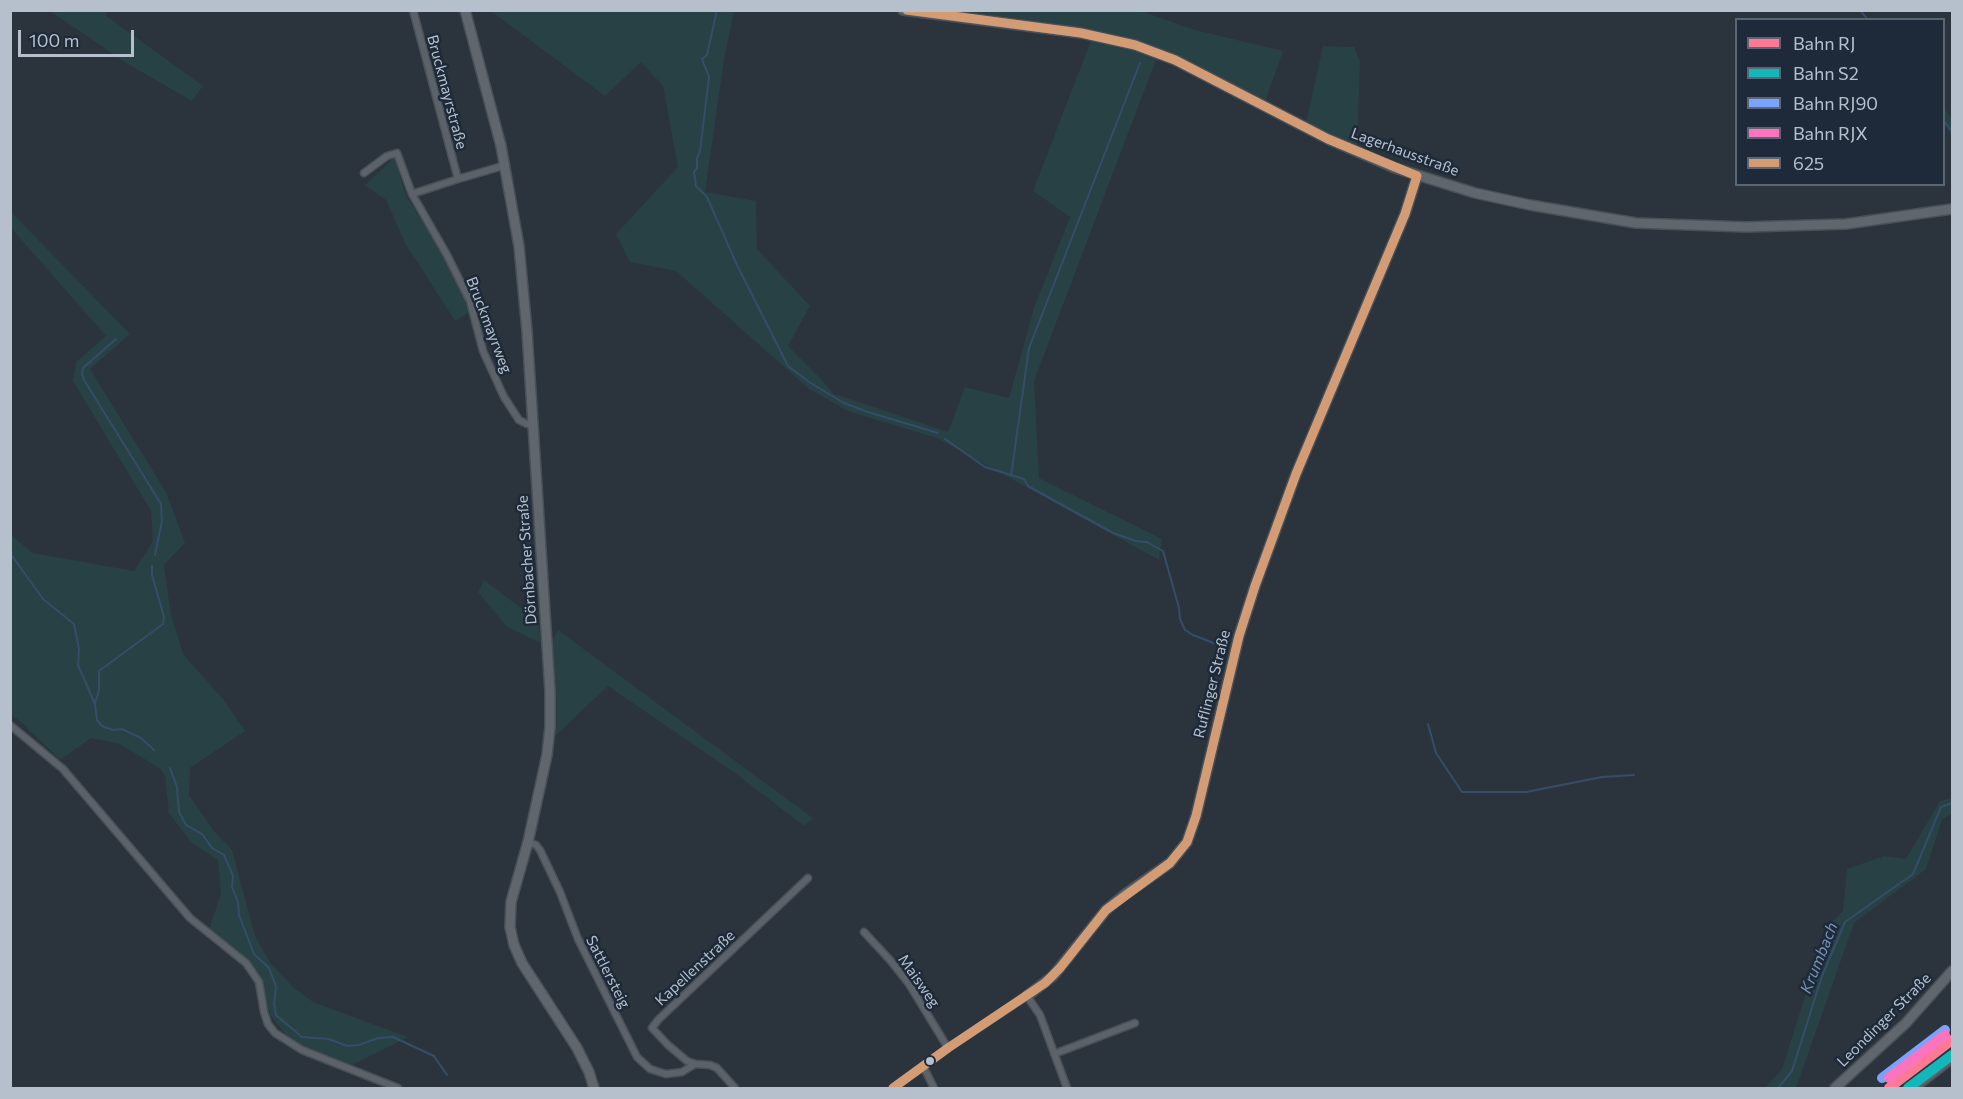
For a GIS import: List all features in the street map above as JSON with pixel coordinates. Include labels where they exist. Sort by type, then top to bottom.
[{"type":"street","name":"Bruckmayrstraße","points":[[413,10],[458,179]]},
{"type":"street","name":"Dörnbacher Straße","points":[[465,10],[506,165],[523,282],[550,711],[547,755],[528,842],[511,902],[509,920],[517,954],[584,1060],[594,1089]]},
{"type":"street","name":"Lagerhausstraße","points":[[903,10],[1081,33],[1135,45],[1183,64],[1336,143],[1418,176],[1475,193],[1530,205],[1616,220],[1665,225],[1746,227],[1846,224],[1953,209]]},
{"type":"street","points":[[364,173],[387,156],[397,153],[412,194],[506,165]]},
{"type":"street","name":"Ruflinger Straße","points":[[893,1089],[1053,976],[1106,910],[1170,863],[1187,842],[1196,816],[1239,636],[1249,604],[1296,474],[1405,214],[1418,176]]},
{"type":"street","name":"Bruckmayrweg","points":[[412,194],[470,301],[482,348],[504,397],[519,420],[533,424]]},
{"type":"street","points":[[10,725],[63,769],[190,918],[246,963],[259,982],[266,1018],[275,1033],[302,1050],[398,1089]]},
{"type":"street","name":"Sattlersteig","points":[[528,842],[536,845],[540,850],[560,892],[578,939],[637,1057],[650,1069],[666,1074],[682,1072],[695,1064]]},
{"type":"street","name":"Kapellenstraße","points":[[732,1087],[722,1072],[714,1066],[695,1064],[681,1056],[652,1028],[808,878]]},
{"type":"street","name":"Maisweg","points":[[864,932],[909,984],[948,1048]]},
{"type":"street","name":"Leondinger Straße","points":[[1834,1089],[1906,1023],[1953,971]]},
{"type":"street","points":[[1027,996],[1040,1015],[1067,1089]]},
{"type":"street","points":[[1054,1054],[1135,1023]]},
{"type":"street","points":[[1916,1089],[1953,1060]]},
{"type":"street","points":[[923,1066],[934,1089]]},
{"type":"green space","points":[[50,11],[108,11],[105,15],[203,86],[192,101],[128,64]]},
{"type":"green space","points":[[491,11],[734,11],[724,60],[705,192],[756,201],[757,249],[810,306],[788,346],[834,394],[948,432],[965,387],[1009,398],[1034,308],[1070,217],[1033,191],[1092,38],[1157,57],[1034,381],[1039,478],[1162,539],[1159,560],[937,438],[848,411],[809,389],[676,271],[630,262],[616,234],[678,167],[663,86],[641,62],[605,96]]},
{"type":"green space","points":[[955,11],[1141,11],[1195,30],[1283,51],[1265,102],[1142,43],[1087,30]]},
{"type":"green space","points":[[1323,46],[1354,47],[1360,61],[1357,146],[1306,123]]},
{"type":"green space","points":[[1945,109],[1952,119],[1952,136],[1945,126]]},
{"type":"green space","points":[[395,157],[405,194],[450,265],[470,312],[455,321],[405,243],[386,200],[365,185]]},
{"type":"green space","points":[[10,211],[130,334],[90,369],[166,492],[185,543],[164,565],[171,615],[183,654],[223,699],[245,731],[190,768],[189,795],[213,830],[232,850],[255,936],[271,964],[294,988],[313,1002],[408,1037],[352,1065],[291,1041],[271,1016],[258,986],[241,961],[207,935],[221,894],[218,860],[191,842],[169,813],[165,775],[159,768],[120,744],[91,738],[60,760],[11,715],[11,535],[33,553],[134,571],[153,541],[151,511],[73,381],[76,362],[106,336],[11,228]]},
{"type":"green space","points":[[484,580],[538,621],[541,643],[507,627],[478,592]]},
{"type":"green space","points":[[558,630],[813,818],[804,826],[735,773],[608,686],[554,737],[555,694],[551,643]]},
{"type":"green space","points":[[1952,798],[1952,813],[1942,820],[1926,869],[1854,923],[1796,1088],[1765,1088],[1782,1069],[1827,927],[1843,911],[1847,869],[1884,856],[1906,859],[1940,801]]},
{"type":"waterway","points":[[717,10],[707,55],[702,59],[709,77],[700,151],[694,172],[696,186],[707,197],[737,265],[788,366],[844,403],[938,433]]},
{"type":"waterway","points":[[1860,10],[1866,18]]},
{"type":"waterway","points":[[1011,476],[1029,348],[1140,63]]},
{"type":"waterway","points":[[1945,122],[1952,131]]},
{"type":"waterway","points":[[116,339],[83,368],[82,374],[161,504],[162,521],[155,555]]},
{"type":"waterway","points":[[945,439],[985,467],[1024,479],[1028,486],[1113,533],[1136,541],[1147,542],[1163,551],[1180,619],[1185,630],[1226,648]]},
{"type":"waterway","points":[[10,553],[43,599],[74,624],[79,649],[78,665],[95,704],[97,720],[102,726],[113,730],[122,729],[141,738],[154,750]]},
{"type":"waterway","points":[[95,704],[99,690],[99,671],[163,624],[164,617],[152,575],[152,566]]},
{"type":"waterway","points":[[1428,724],[1436,753],[1462,792],[1526,792],[1602,777],[1634,775]]},
{"type":"waterway","points":[[170,768],[177,787],[179,812],[186,825],[202,834],[212,848],[224,855],[233,876],[232,887],[238,902],[239,915],[254,954],[269,968],[276,986],[274,1004],[276,1015],[302,1037],[329,1039],[347,1046],[359,1045],[378,1038],[393,1037],[434,1056],[447,1075]]},
{"type":"waterway","name":"Krumbach","points":[[1778,1088],[1792,1071],[1822,976],[1845,922],[1913,874],[1941,807],[1952,803]]},
{"type":"rail line","name":"RJ90","points":[[1882,1078],[1945,1030]]},
{"type":"rail line","name":"RJX","points":[[1889,1078],[1945,1035]]},
{"type":"rail line","name":"RJ","points":[[1889,1088],[1952,1040]]},
{"type":"rail line","name":"S2","points":[[1908,1088],[1952,1055]]},
{"type":"transit line","name":"625","points":[[907,10],[1081,33],[1135,45],[1175,60],[1328,139],[1417,176]]},
{"type":"transit line","name":"625","points":[[893,1088],[1045,983],[1060,968],[1106,910],[1170,863],[1187,842],[1196,816],[1239,636],[1255,586],[1296,474],[1405,214],[1417,176]]}]
